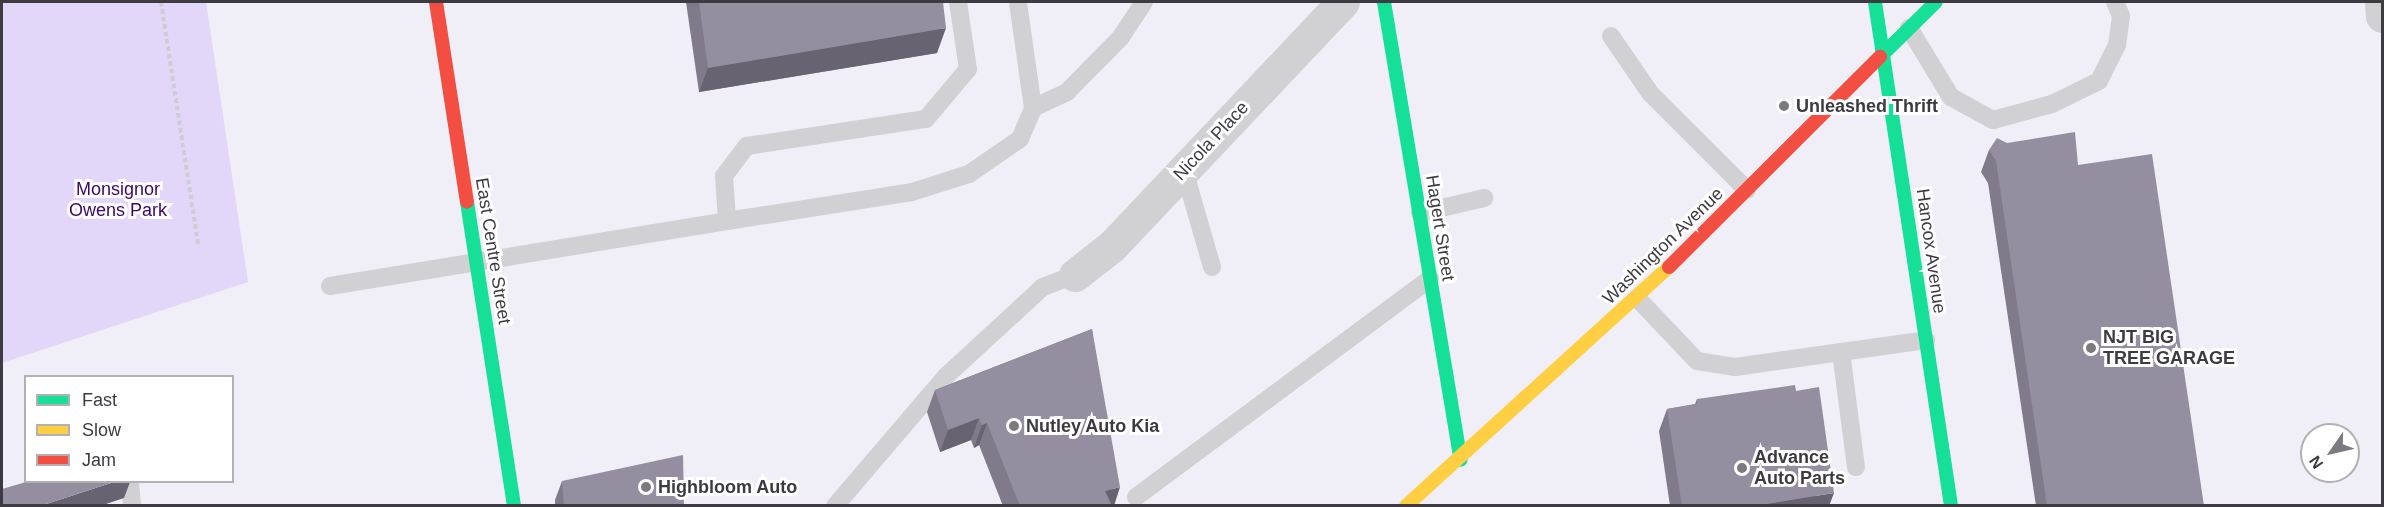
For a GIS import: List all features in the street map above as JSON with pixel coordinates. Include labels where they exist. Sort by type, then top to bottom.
[{"type":"street","name":"East Centre Street","points":[[436,2],[514,506]]},
{"type":"street","name":"Nicola Place","points":[[1075,275],[1112,246],[1343,2]]},
{"type":"street","name":"Hagert Street","points":[[1384,2],[1461,460]]},
{"type":"street","name":"Hancox Avenue","points":[[1875,2],[1951,506]]},
{"type":"street","name":"Washington Avenue","points":[[1406,506],[1461,460],[1637,298],[1936,2]]},
{"type":"street","points":[[2380,2],[2382,16]]},
{"type":"lane","points":[[727,221],[724,176],[747,146],[926,119],[968,69],[958,2]]},
{"type":"lane","points":[[330,285],[912,192],[969,174],[1020,139],[1033,108],[1018,2]]},
{"type":"lane","points":[[1033,108],[1067,92],[1121,37],[1144,2]]},
{"type":"lane","points":[[1909,28],[1951,97],[1993,120],[2052,104],[2099,81],[2117,45],[2121,16],[2115,2]]},
{"type":"lane","points":[[1611,36],[1650,93],[1747,189]]},
{"type":"lane","points":[[1184,170],[1212,267]]},
{"type":"lane","points":[[1420,213],[1484,198]]},
{"type":"lane","points":[[835,506],[945,377],[1043,288],[1075,275]]},
{"type":"lane","points":[[1136,497],[1430,279]]},
{"type":"lane","points":[[1637,298],[1697,361],[1736,367],[1926,340]]},
{"type":"lane","points":[[1841,352],[1856,467]]},
{"type":"lane","points":[[130,483],[132,506]]},
{"type":"path","points":[[161,2],[198,244]]},
{"type":"green space","name":"Monsignor Owens Park","points":[[2,2],[206,2],[248,282],[2,363]]},
{"type":"building","points":[[699,2],[943,2],[946,28],[708,68]]},
{"type":"building","name":"NJT BIG TREE GARAGE","points":[[2075,132],[2078,165],[2152,154],[2204,506],[2047,506],[1996,161],[1989,150],[1997,138],[2007,143]]},
{"type":"building","name":"Nutley Auto Kia","points":[[1092,329],[1120,487],[1105,491],[1112,506],[1020,506],[987,423],[982,425],[979,418],[948,430],[935,390]]},
{"type":"building","name":"Advance Auto Parts","points":[[1795,385],[1796,391],[1819,387],[1834,493],[1754,506],[1682,506],[1667,409],[1697,404],[1697,399]]},
{"type":"building","points":[[683,455],[684,506],[564,506],[562,481]]},
{"type":"building","points":[[24,483],[111,483],[40,506],[2,506],[2,489]]},
{"type":"traffic: fast","points":[[1384,2],[1461,460]]},
{"type":"traffic: fast","points":[[1875,2],[1951,506]]},
{"type":"traffic: fast","points":[[1880,57],[1936,2]]},
{"type":"traffic: fast","points":[[467,202],[514,506]]},
{"type":"traffic: slow","points":[[1406,506],[1669,267]]},
{"type":"traffic: jam","points":[[436,2],[467,202]]},
{"type":"traffic: jam","points":[[1669,267],[1880,57]]},
{"type":"place","name":"Unleashed Thrift","points":[[1784,106]]},
{"type":"place","name":"NJT BIG TREE GARAGE","points":[[2091,348]]},
{"type":"place","name":"Nutley Auto Kia","points":[[1014,426]]},
{"type":"place","name":"Advance Auto Parts","points":[[1742,468]]},
{"type":"place","name":"Highbloom Auto","points":[[646,487]]}]
